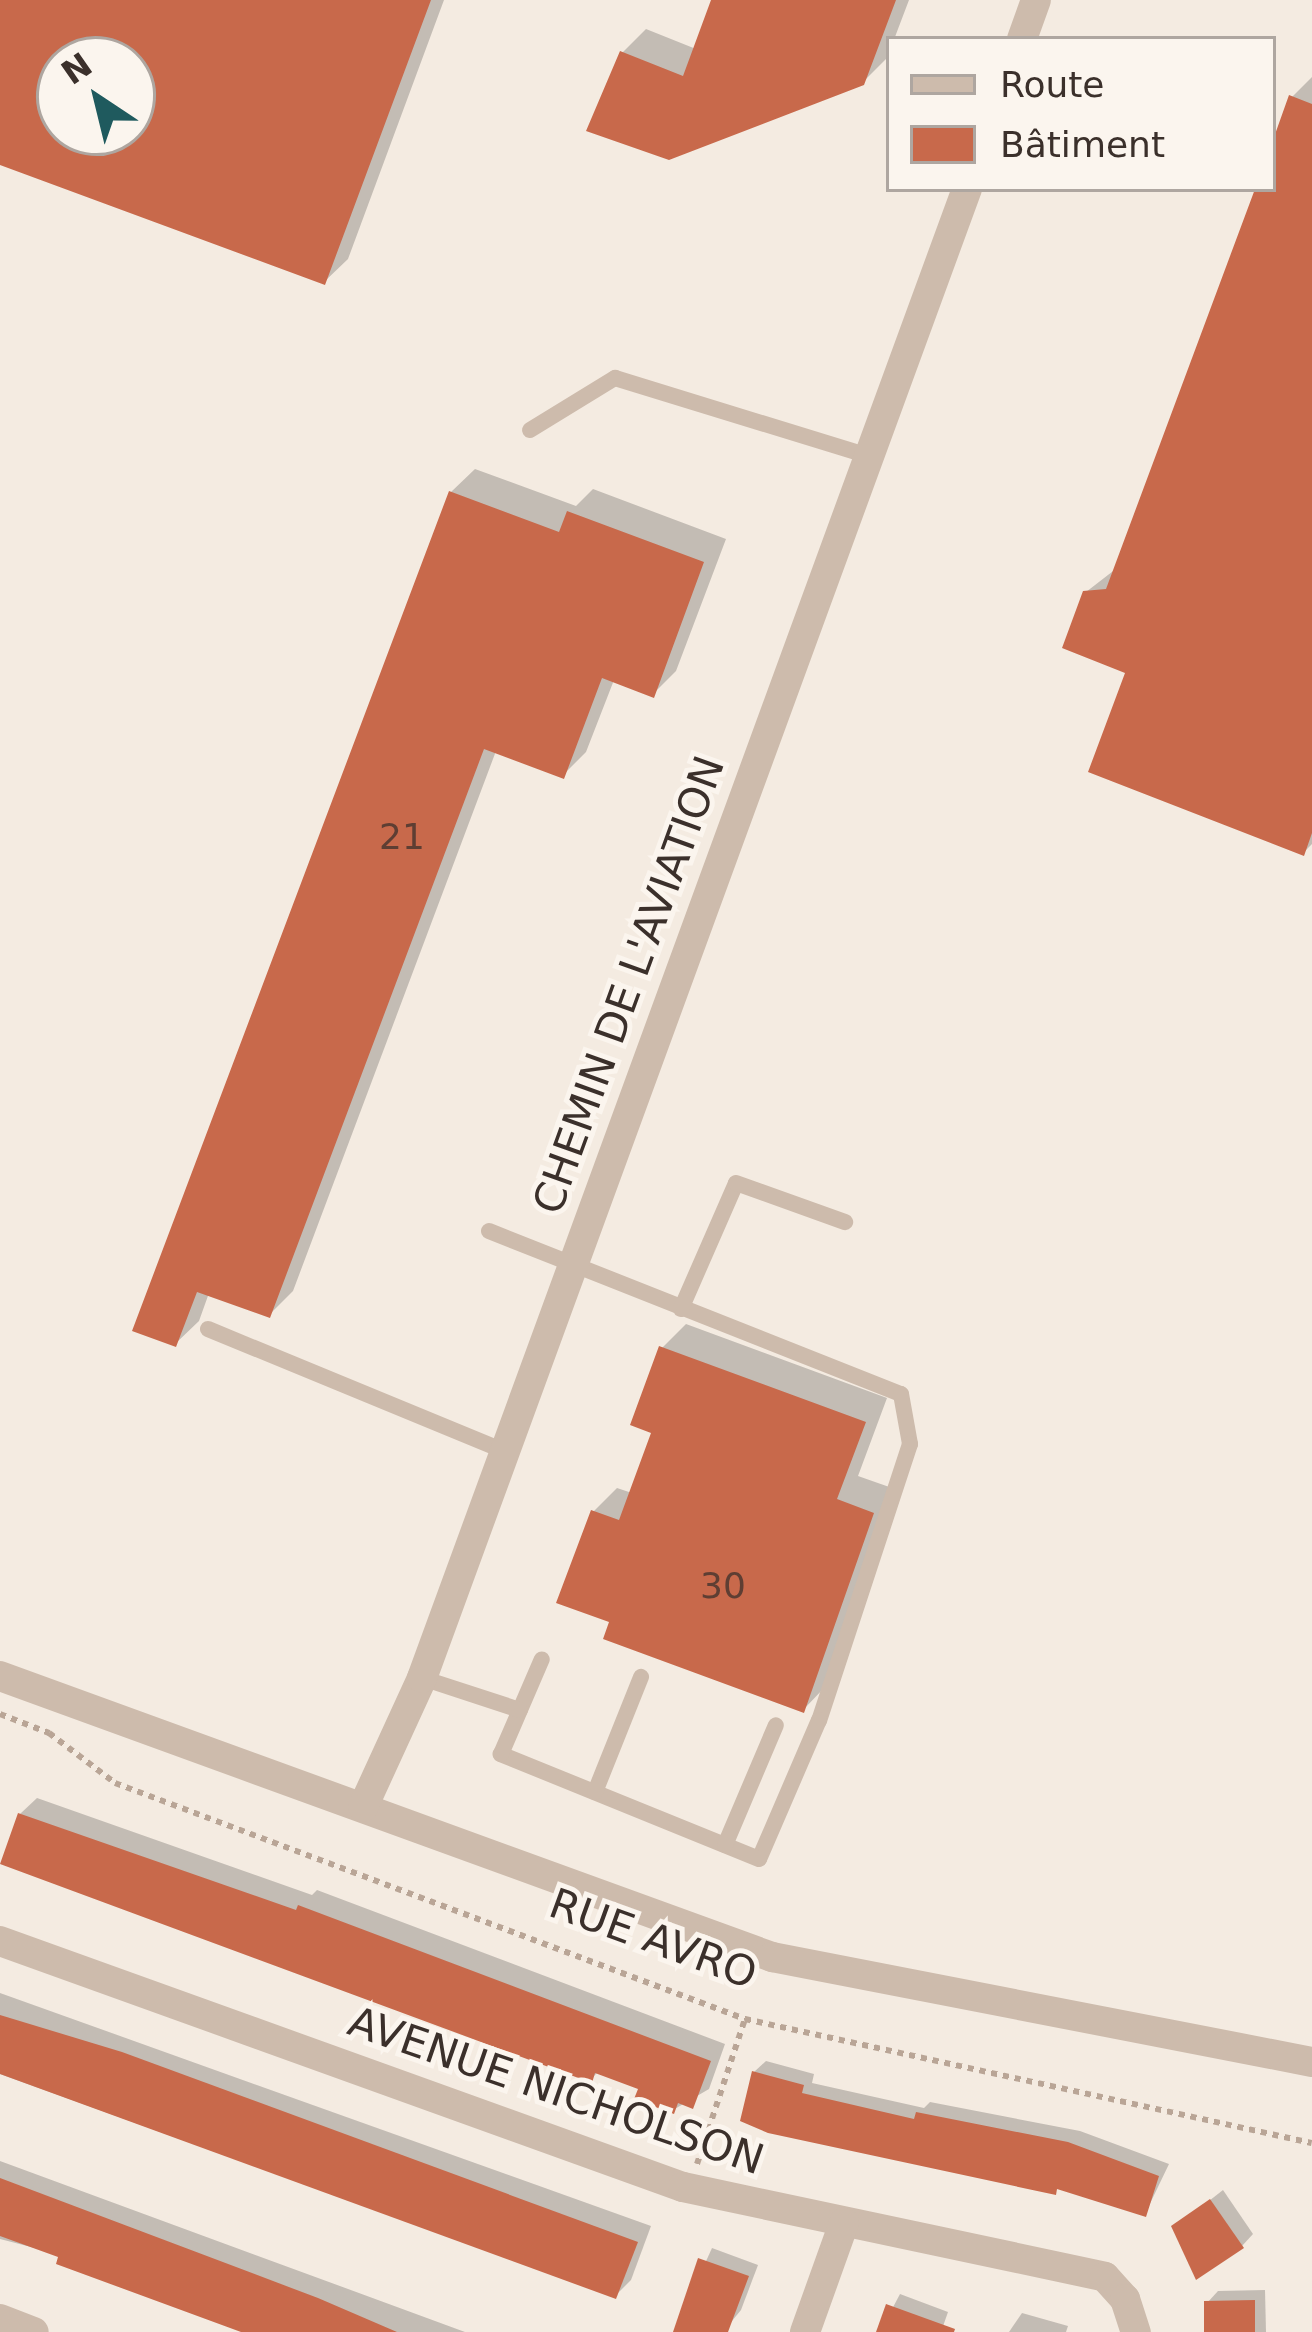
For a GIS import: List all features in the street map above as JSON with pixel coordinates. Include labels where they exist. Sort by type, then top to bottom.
[{"type":"street","points":[[1023,36],[1036,0]]},
{"type":"street","name":"CHEMIN DE L'AVIATION","points":[[363,1808],[422,1678],[966,192]]},
{"type":"street","name":"RUE AVRO","points":[[0,1676],[772,1957],[1312,2062]]},
{"type":"street","name":"AVENUE NICHOLSON","points":[[0,1941],[683,2187],[1105,2277],[1125,2299],[1136,2332]]},
{"type":"street","points":[[805,2332],[844,2223]]},
{"type":"street","points":[[0,2319],[34,2332]]},
{"type":"lane","points":[[530,430],[615,378],[869,456]]},
{"type":"lane","points":[[681,1309],[736,1183],[845,1222]]},
{"type":"lane","points":[[490,1231],[901,1394],[910,1444],[819,1720],[759,1859],[501,1754],[542,1659]]},
{"type":"lane","points":[[208,1329],[504,1450]]},
{"type":"lane","points":[[595,1792],[641,1677]]},
{"type":"lane","points":[[422,1678],[520,1710]]},
{"type":"lane","points":[[725,1845],[776,1725]]},
{"type":"path","name":"RUE AVRO","points":[[0,1714],[49,1733],[115,1783],[745,2019],[1312,2143]]},
{"type":"path","points":[[695,2168],[745,2019]]},
{"type":"building","points":[[0,0],[431,0],[325,285],[0,165]]},
{"type":"building","points":[[711,0],[896,0],[864,85],[669,160],[586,131],[620,51],[683,76]]},
{"type":"building","points":[[1289,95],[1312,104],[1312,833],[1304,856],[1088,772],[1125,673],[1062,648],[1083,591],[1106,589],[1254,192],[1276,192],[1276,132]]},
{"type":"building","points":[[449,491],[559,532],[567,511],[704,562],[654,698],[602,678],[564,779],[484,749],[270,1318],[197,1292],[176,1347],[132,1331]]},
{"type":"building","points":[[659,1346],[866,1422],[837,1499],[874,1513],[804,1713],[603,1639],[609,1622],[556,1603],[591,1510],[619,1520],[651,1433],[630,1425]]},
{"type":"building","points":[[18,1813],[296,1910],[298,1905],[711,2061],[693,2109],[678,2103],[674,2114],[634,2099],[638,2089],[595,2073],[592,2083],[0,1864]]},
{"type":"building","points":[[0,2015],[122,2052],[638,2242],[616,2299],[0,2074]]},
{"type":"building","points":[[752,2071],[804,2085],[802,2093],[914,2119],[916,2112],[1068,2142],[1159,2176],[1146,2217],[1057,2189],[1056,2195],[768,2133],[740,2121]]},
{"type":"building","points":[[0,2178],[397,2332],[241,2332],[56,2264],[58,2257],[0,2236]]},
{"type":"building","points":[[1210,2199],[1244,2248],[1196,2280],[1171,2226]]},
{"type":"building","points":[[698,2258],[749,2276],[728,2332],[673,2332]]},
{"type":"building","points":[[1255,2300],[1255,2332],[1204,2332],[1204,2301]]},
{"type":"building","points":[[886,2304],[955,2329],[954,2332],[876,2332]]}]
